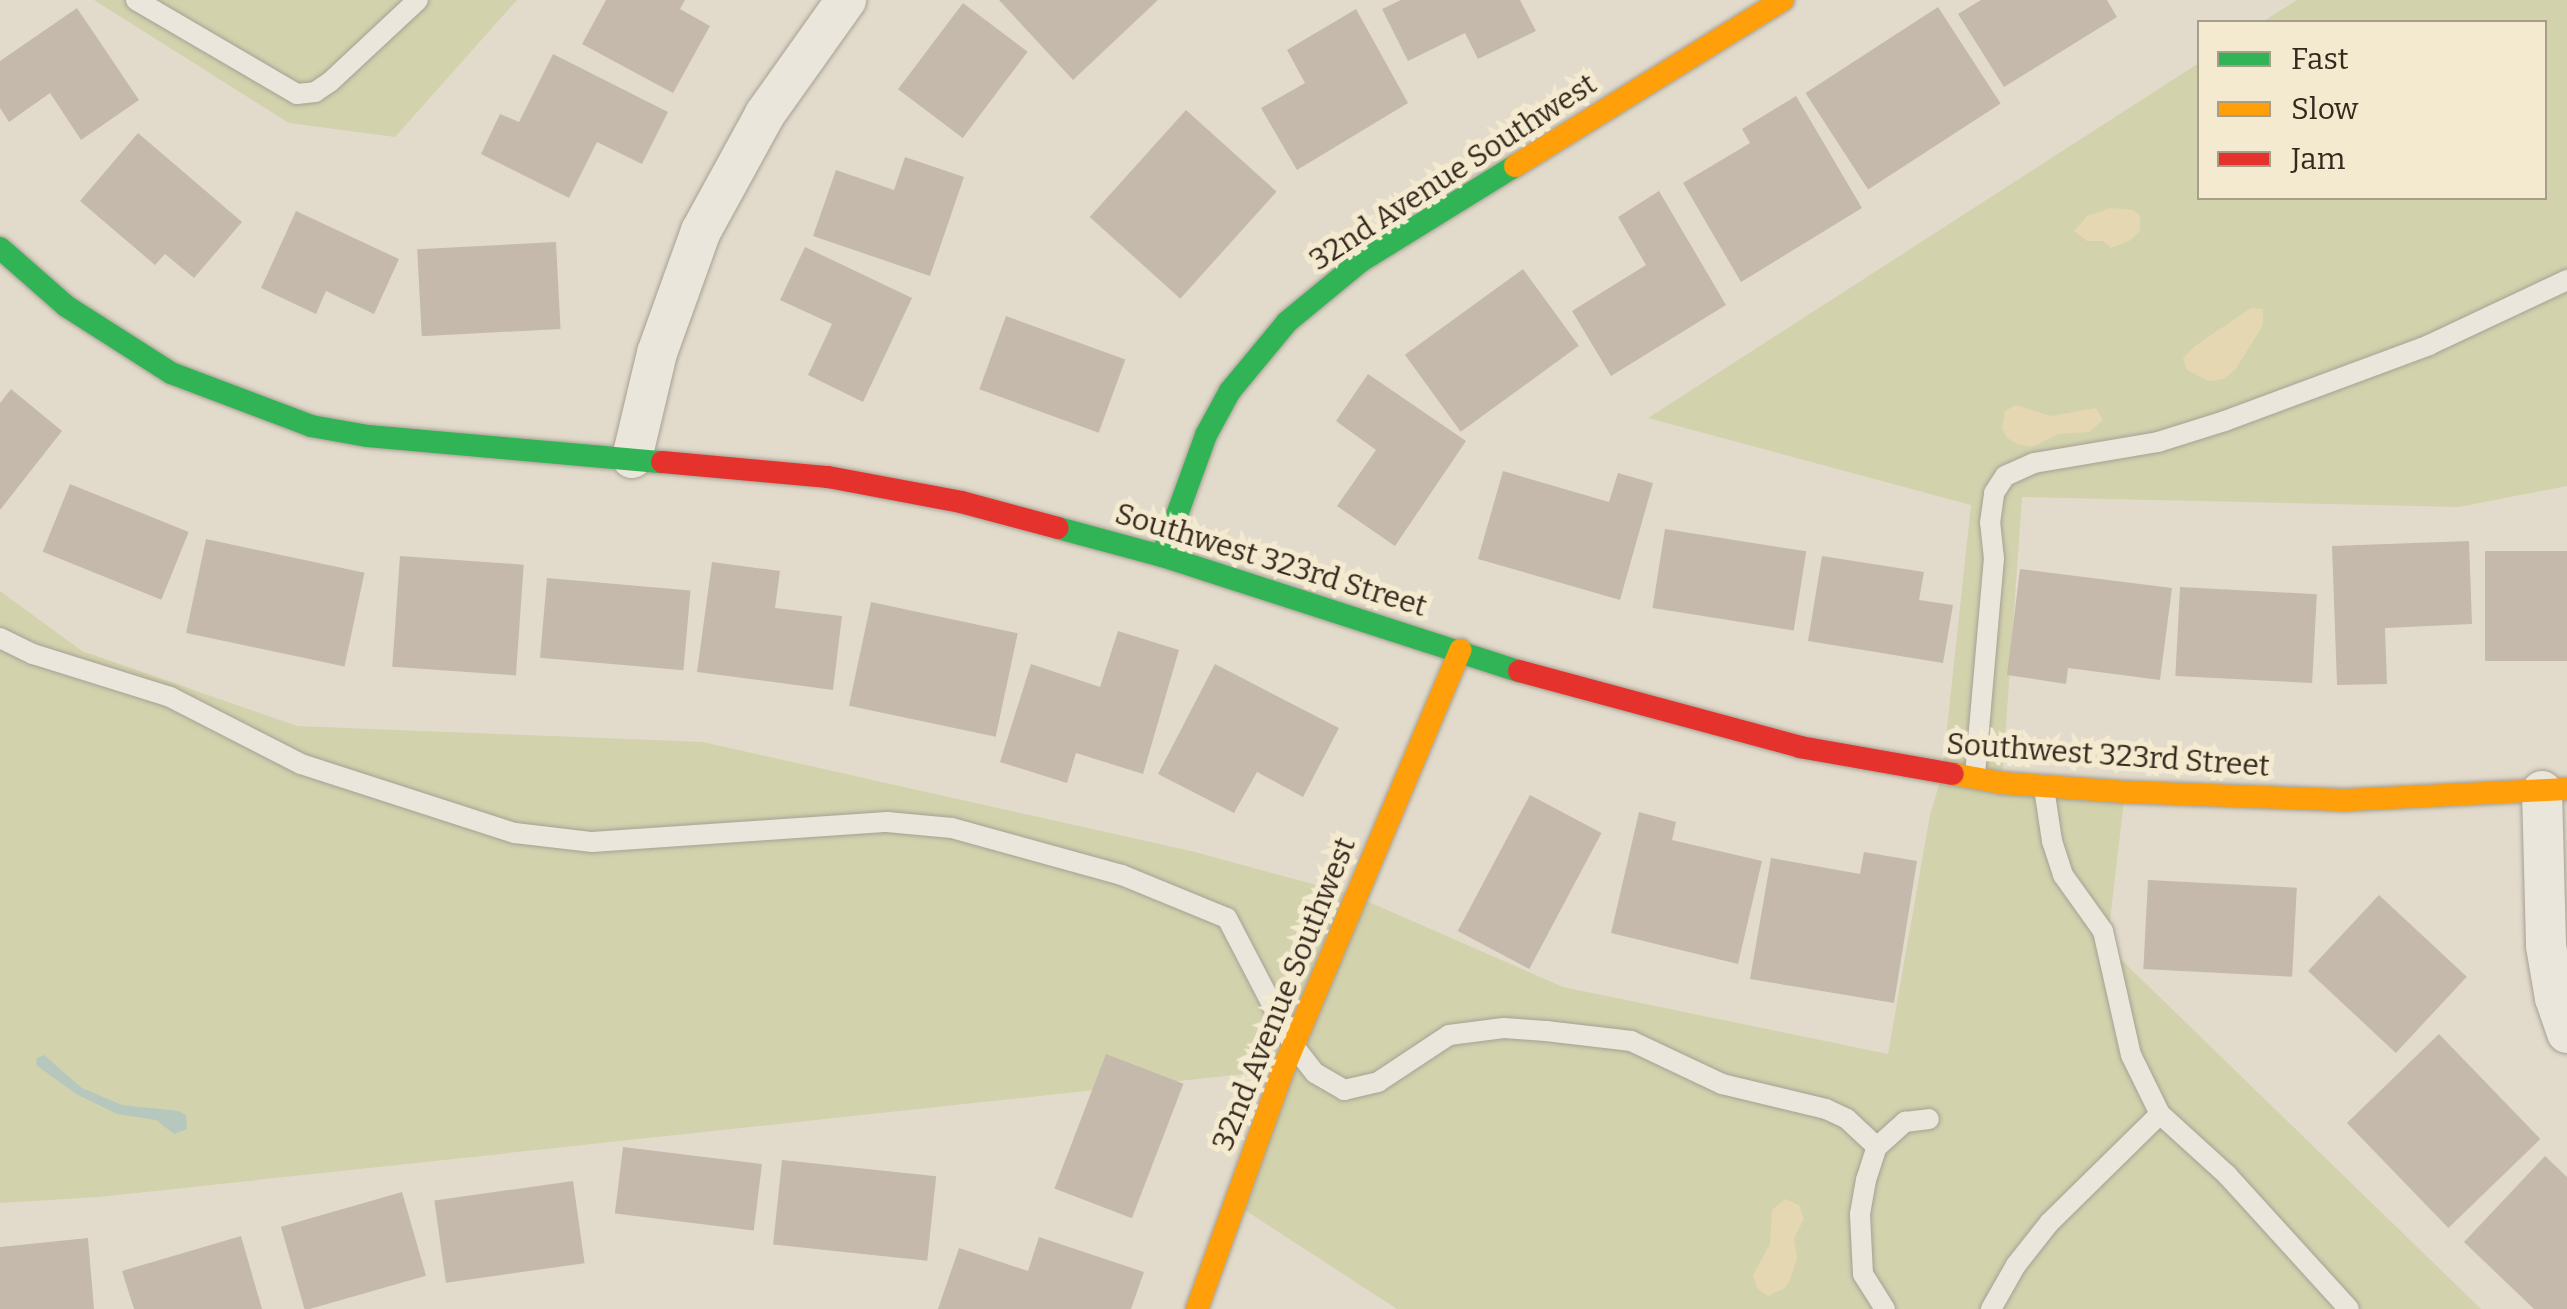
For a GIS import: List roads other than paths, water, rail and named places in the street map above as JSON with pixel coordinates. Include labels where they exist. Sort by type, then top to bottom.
[{"type":"street","points":[[632,458],[657,353],[700,230],[765,114],[846,0]]},
{"type":"street","name":"32nd Avenue Southwest","points":[[1162,556],[1206,435],[1230,391],[1309,301],[1360,261],[1783,0]]},
{"type":"street","name":"Southwest 323rd Street","points":[[0,248],[66,306],[172,373],[311,426],[368,436],[828,477],[961,502],[1162,556],[1684,721],[1974,779],[2044,786],[2348,800],[2555,790]]},
{"type":"street","name":"32nd Avenue Southwest","points":[[1197,1309],[1293,1045],[1460,650]]},
{"type":"street","points":[[2555,790],[2546,946],[2555,998],[2567,1033]]},
{"type":"lane","points":[[136,0],[297,94],[315,92],[330,82],[418,0]]},
{"type":"lane","points":[[1974,779],[1994,558],[1990,522],[1994,493],[2005,476],[2034,463],[2158,442],[2242,415],[2429,345],[2567,280]]},
{"type":"lane","points":[[0,638],[47,659],[170,697],[301,764],[515,833],[592,842],[887,822],[952,828],[1122,875],[1227,918],[1293,1045],[1315,1073],[1344,1090],[1378,1082],[1434,1042],[1465,1032],[1504,1028],[1631,1041],[1722,1084],[1826,1109],[1848,1119],[1877,1146]]},
{"type":"lane","points":[[2044,786],[2052,842],[2063,875],[2104,931],[2131,1054],[2160,1114],[2227,1175],[2349,1309]]},
{"type":"lane","points":[[1990,1309],[2016,1264],[2050,1222],[2160,1114]]},
{"type":"lane","points":[[1885,1309],[1863,1274],[1860,1247],[1866,1180],[1877,1146],[1905,1122],[1929,1119]]}]
